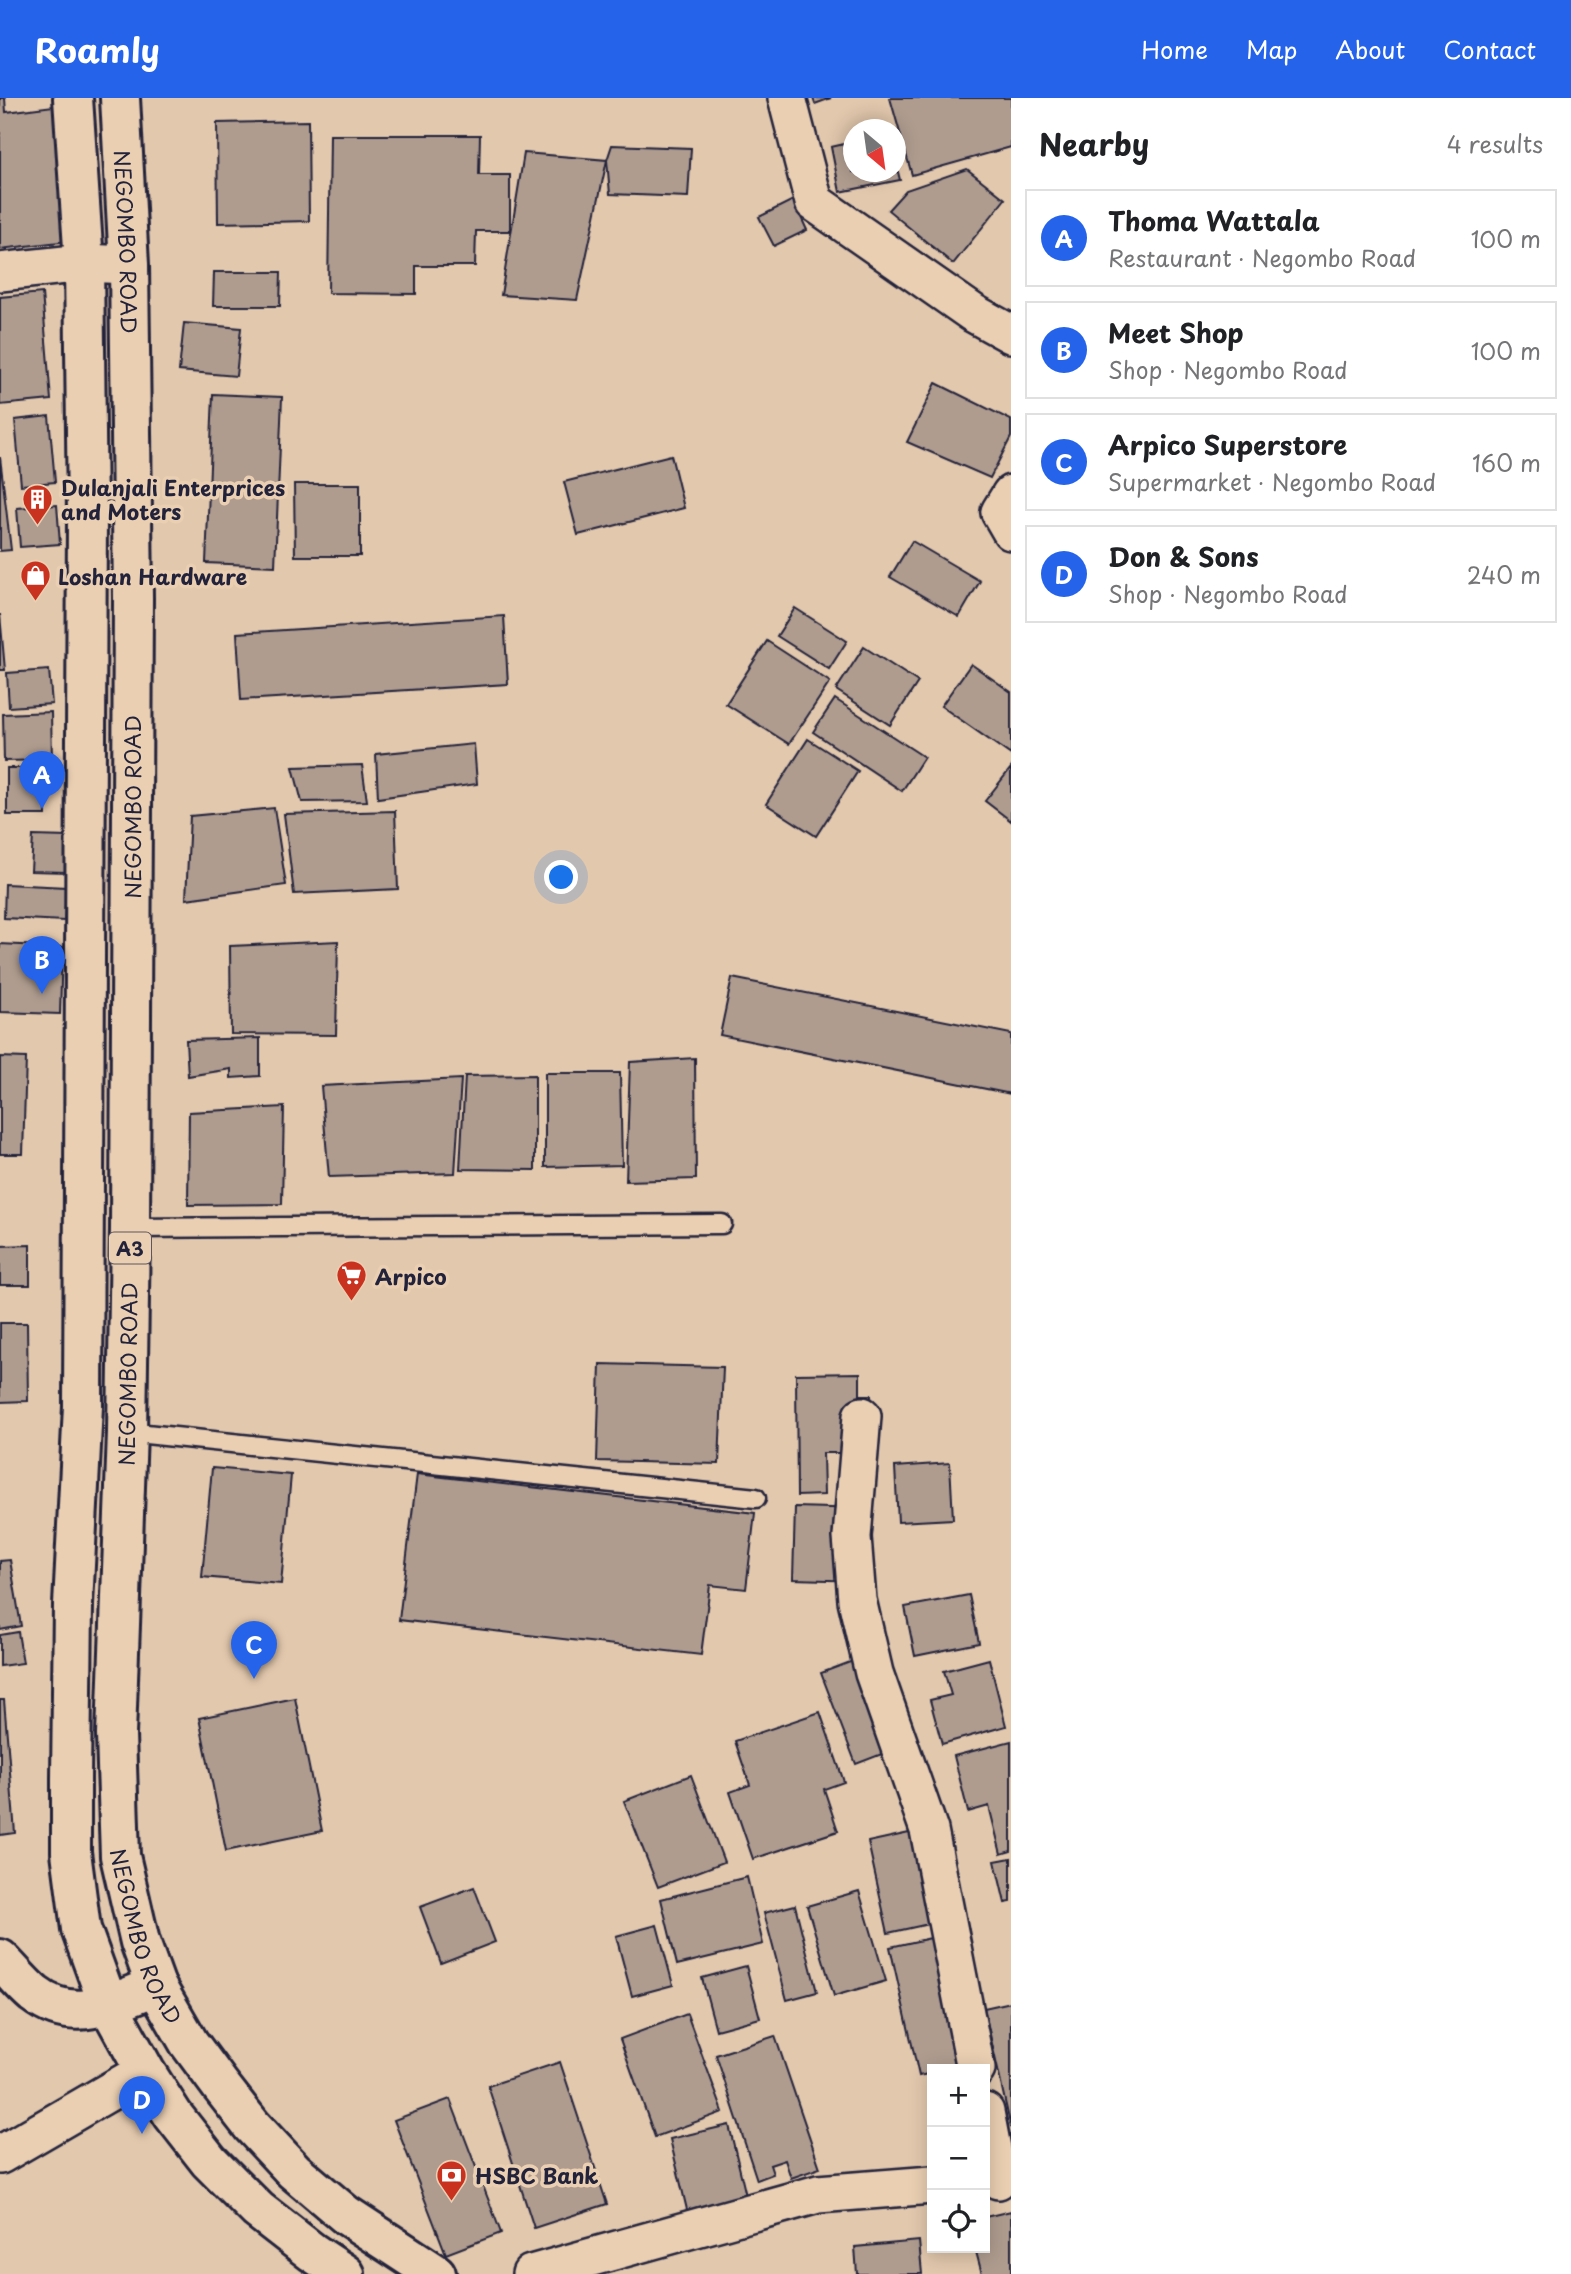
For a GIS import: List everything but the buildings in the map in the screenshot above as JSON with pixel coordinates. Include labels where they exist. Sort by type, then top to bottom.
[{"type":"main road","name":"NEGOMBO ROAD","points":[[73,98],[83,263],[87,516],[83,1406],[73,1605],[71,1840],[81,1929],[107,2004],[173,2115],[209,2161],[258,2210],[345,2274]]},
{"type":"main road","name":"NEGOMBO ROAD","points":[[120,98],[129,265],[133,598],[127,1432],[116,1735],[120,1856],[140,1942],[156,1986],[189,2043],[220,2085],[252,2126],[295,2171],[346,2215],[436,2274]]},
{"type":"main road","points":[[0,1959],[33,1993],[50,2005],[83,2011],[156,1986]]},
{"type":"street","points":[[787,98],[814,202],[972,313],[1011,334]]},
{"type":"street","points":[[0,272],[83,263],[129,265]]},
{"type":"street","points":[[1011,494],[1000,512],[1011,531]]},
{"type":"street","points":[[862,1416],[852,1537],[857,1600],[874,1672],[929,1830],[975,2064]]},
{"type":"street","points":[[0,2155],[145,2071]]},
{"type":"street","points":[[988,2127],[998,2179]]},
{"type":"street","points":[[531,2274],[818,2194],[927,2185]]},
{"type":"lane","points":[[130,1228],[722,1224]]},
{"type":"lane","points":[[127,1432],[756,1498]]},
{"type":"place","name":"Dulanjali Enterprices and Moters","points":[[38,526]]},
{"type":"place","name":"Loshan Hardware","points":[[35,603]]},
{"type":"place","name":"Thoma Wattala","points":[[42,809]]},
{"type":"place","name":"Meet Shop","points":[[42,994]]},
{"type":"place","name":"Arpico","points":[[352,1303]]},
{"type":"place","name":"Arpico Superstore","points":[[254,1679]]},
{"type":"place","name":"Don & Sons","points":[[142,2134]]},
{"type":"place","name":"HSBC Bank","points":[[452,2202]]}]
